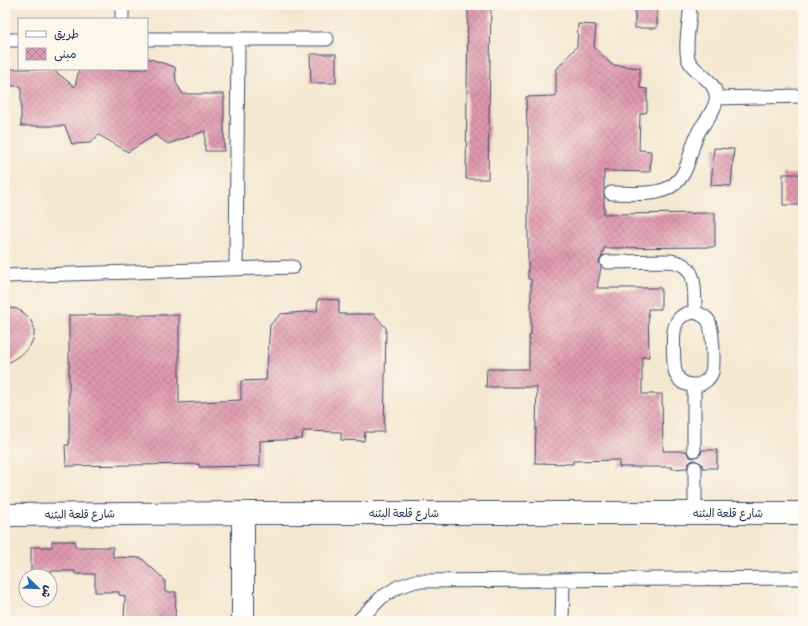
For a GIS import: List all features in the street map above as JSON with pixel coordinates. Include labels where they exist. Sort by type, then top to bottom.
[{"type":"street","name":"شارع قلعة البثنه","points":[[5,515],[243,513],[803,513]]},
{"type":"street","points":[[243,513],[243,621]]},
{"type":"lane","points":[[122,5],[122,18]]},
{"type":"lane","points":[[612,193],[660,192],[672,186],[681,177],[687,165],[695,138],[714,108],[717,98],[716,92],[710,83],[689,61],[687,51],[690,13]]},
{"type":"lane","points":[[148,39],[327,39]]},
{"type":"lane","points":[[5,40],[18,40]]},
{"type":"lane","points":[[236,268],[238,40]]},
{"type":"lane","points":[[717,98],[803,96]]},
{"type":"lane","points":[[607,262],[678,262],[690,271],[693,278],[695,312]]},
{"type":"lane","points":[[5,276],[293,267]]},
{"type":"lane","points":[[695,312],[702,314],[707,318],[710,324],[712,331],[713,366],[707,380],[694,386],[679,380],[676,373],[674,331],[676,323],[681,317],[688,313],[695,312]]},
{"type":"lane","points":[[694,386],[694,450]]},
{"type":"lane","points":[[694,468],[695,514]]},
{"type":"lane","points":[[358,621],[382,597],[398,587],[416,581],[803,578]]},
{"type":"lane","points":[[562,621],[563,580]]},
{"type":"building","points":[[468,5],[491,5],[488,179],[466,179]]},
{"type":"building","points":[[635,5],[657,5],[657,28],[635,28]]},
{"type":"building","points":[[578,24],[596,25],[594,47],[612,65],[640,68],[640,88],[647,89],[647,112],[640,114],[639,150],[651,151],[650,172],[604,171],[604,214],[715,213],[715,247],[604,248],[599,262],[601,267],[597,288],[661,288],[661,309],[648,309],[649,357],[642,357],[642,394],[662,394],[663,451],[686,451],[690,457],[694,458],[701,454],[702,450],[717,450],[717,468],[703,468],[702,464],[695,460],[688,464],[687,468],[672,469],[672,467],[619,467],[619,460],[573,461],[573,464],[535,463],[537,387],[486,387],[487,369],[529,369],[529,335],[531,335],[531,279],[528,279],[528,127],[526,97],[556,96],[556,70],[577,46]]},
{"type":"building","points":[[310,54],[336,54],[336,83],[311,83]]},
{"type":"building","points":[[148,58],[175,67],[176,83],[183,94],[224,94],[224,151],[205,151],[205,131],[168,144],[155,135],[128,152],[99,135],[90,143],[72,144],[65,126],[21,126],[21,86],[5,86],[5,69],[53,70],[75,87],[79,70],[148,70]]},
{"type":"building","points":[[714,148],[734,149],[731,186],[711,185]]},
{"type":"building","points":[[783,174],[803,174],[803,205],[783,205]]},
{"type":"building","points":[[318,299],[339,300],[339,314],[374,314],[386,328],[384,432],[365,432],[364,441],[341,440],[341,432],[303,431],[302,439],[260,441],[260,466],[199,467],[199,464],[66,466],[65,445],[69,445],[69,315],[179,315],[179,403],[241,400],[241,381],[266,380],[270,325],[281,314],[317,311]]},
{"type":"building","points":[[5,307],[17,309],[30,319],[34,327],[34,336],[26,351],[5,365]]},
{"type":"building","points":[[52,541],[75,541],[75,547],[113,547],[113,557],[141,558],[165,580],[165,592],[176,592],[175,621],[124,620],[125,596],[119,595],[119,592],[95,592],[95,574],[75,574],[75,571],[58,571],[58,568],[31,568],[31,547],[52,547]]}]
